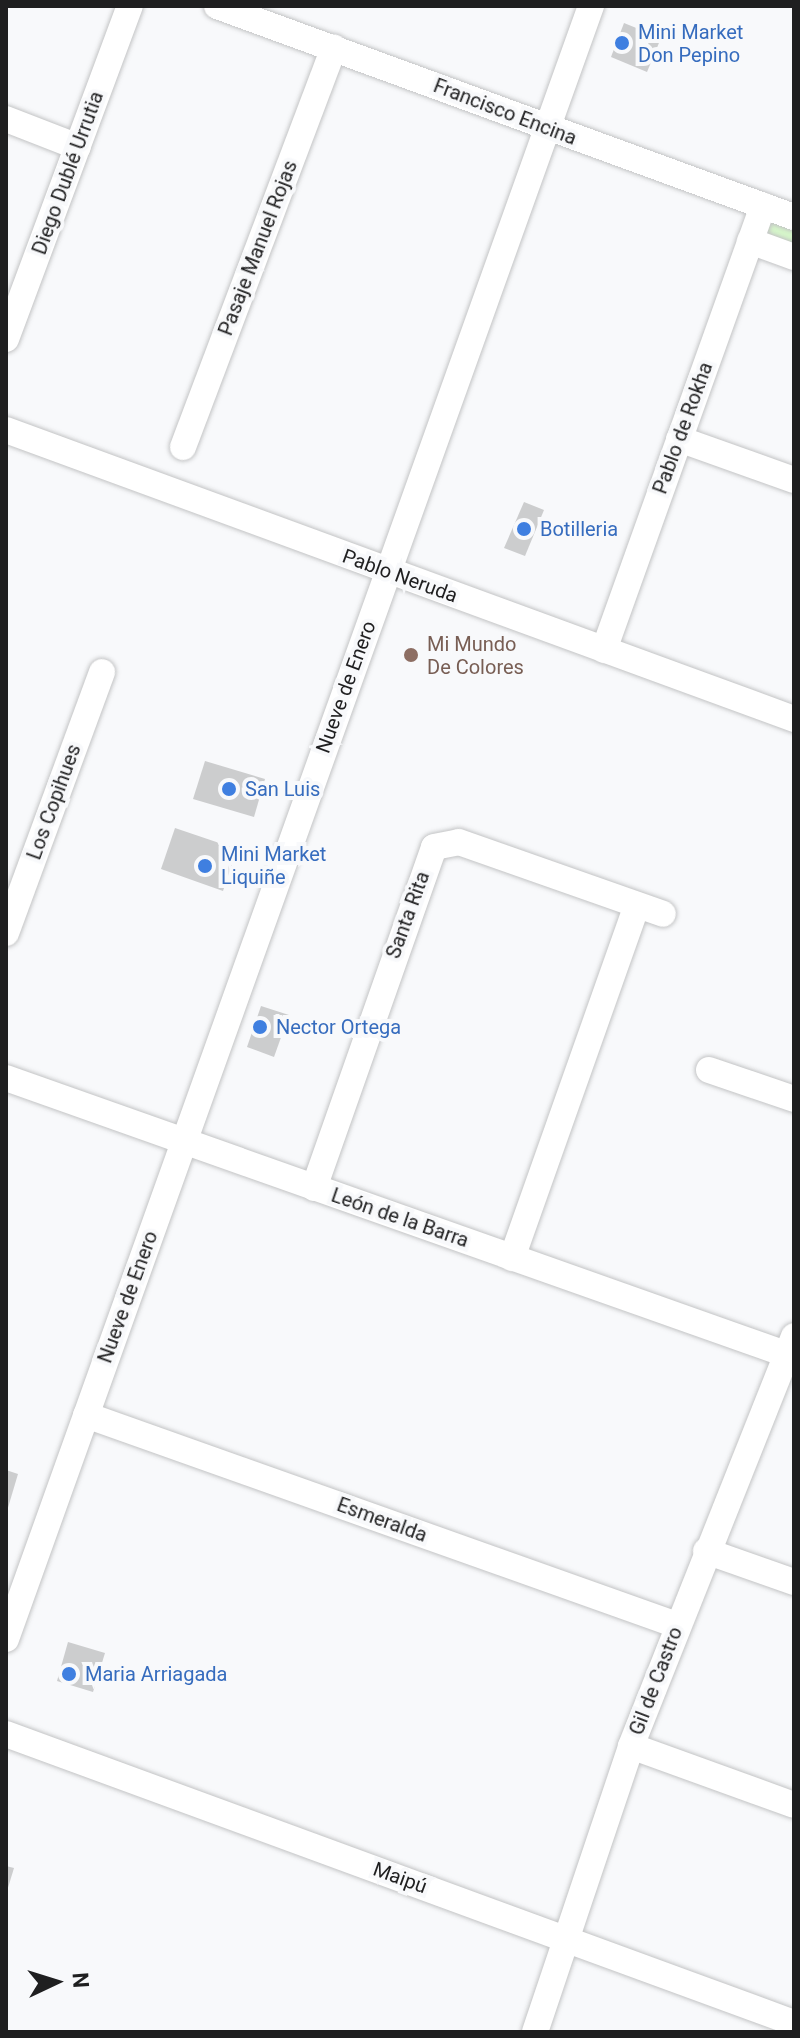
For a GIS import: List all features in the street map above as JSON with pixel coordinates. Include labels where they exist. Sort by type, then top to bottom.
[{"type":"street","name":"Diego Dublé Urrutia","points":[[6,339],[130,6]]},
{"type":"street","name":"Francisco Encina","points":[[217,6],[261,14],[334,48],[546,129],[794,217]]},
{"type":"street","name":"Nueve de Enero","points":[[6,1639],[591,6]]},
{"type":"street","name":"Pasaje Manuel Rojas","points":[[183,447],[334,48]]},
{"type":"street","points":[[6,119],[78,147]]},
{"type":"street","name":"Pablo de Rokha","points":[[604,650],[763,206]]},
{"type":"street","points":[[750,241],[794,257]]},
{"type":"street","name":"Pablo Neruda","points":[[6,430],[794,719]]},
{"type":"street","points":[[679,439],[794,480]]},
{"type":"street","name":"Los Copihues","points":[[6,933],[102,672]]},
{"type":"street","name":"Santa Rita","points":[[314,1188],[434,847],[459,842],[663,914]]},
{"type":"street","points":[[512,1258],[637,905]]},
{"type":"street","points":[[709,1070],[794,1099]]},
{"type":"street","name":"León de la Barra","points":[[6,1078],[512,1258],[792,1349]]},
{"type":"street","name":"Gil de Castro","points":[[535,2032],[563,1938],[631,1746],[706,1551],[792,1349]]},
{"type":"street","name":"Esmeralda","points":[[86,1415],[677,1625]]},
{"type":"street","points":[[706,1551],[794,1582]]},
{"type":"street","name":"Maipú","points":[[6,1734],[794,2023]]},
{"type":"street","points":[[631,1746],[794,1805]]},
{"type":"green space","points":[[771,216],[794,224],[794,251],[762,240]]},
{"type":"building","points":[[624,23],[661,38],[647,72],[611,57]]},
{"type":"building","name":"Botilleria","points":[[524,502],[544,510],[525,556],[504,548]]},
{"type":"building","name":"San Luis","points":[[205,761],[265,779],[254,817],[193,799]]},
{"type":"building","points":[[175,828],[237,849],[223,891],[161,869]]},
{"type":"building","points":[[261,1006],[289,1015],[274,1057],[247,1047]]},
{"type":"building","points":[[6,1470],[18,1474],[7,1511],[6,1511]]},
{"type":"building","points":[[68,1642],[105,1653],[93,1692],[57,1681]]},
{"type":"building","points":[[6,1866],[14,1868],[7,1891],[6,1891]]},
{"type":"place","name":"Mini Market Don Pepino","points":[[622,43]]},
{"type":"place","name":"Botilleria","points":[[524,529]]},
{"type":"place","name":"Mi Mundo De Colores","points":[[411,655]]},
{"type":"place","name":"San Luis","points":[[229,789]]},
{"type":"place","name":"Mini Market Liquiñe","points":[[205,866]]},
{"type":"place","name":"Nector Ortega","points":[[260,1027]]},
{"type":"place","name":"Maria Arriagada","points":[[69,1674]]}]
